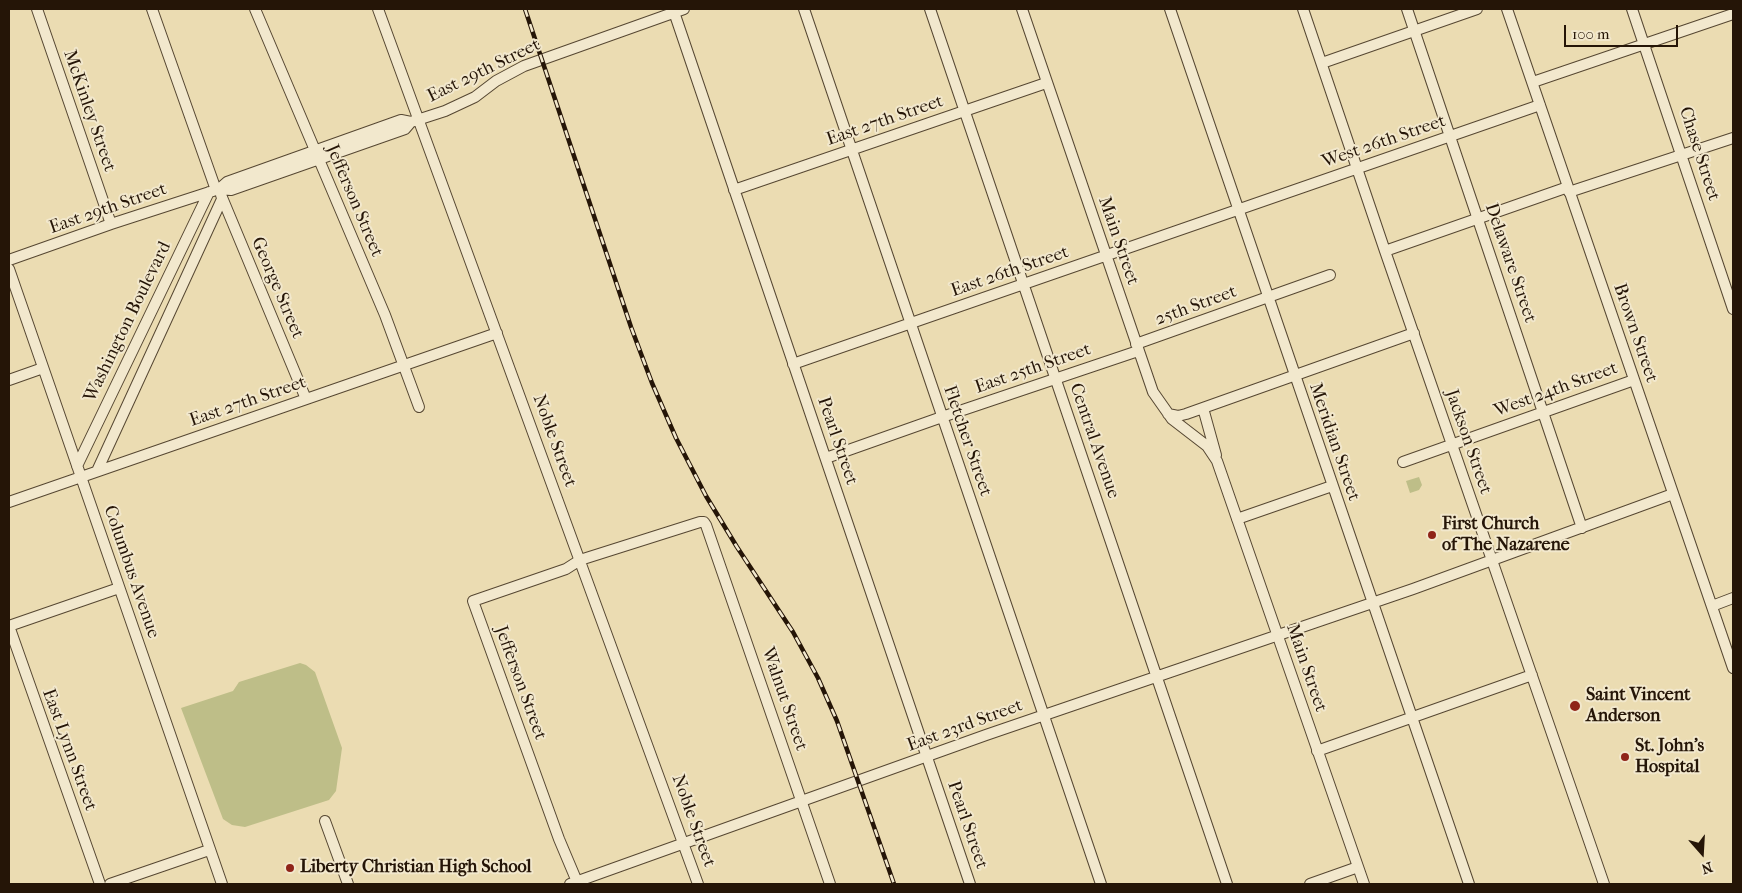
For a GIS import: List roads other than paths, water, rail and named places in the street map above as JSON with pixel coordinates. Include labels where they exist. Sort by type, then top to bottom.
[{"type":"street","name":"McKinley Street","points":[[37,9],[111,224]]},
{"type":"street","name":"George Street","points":[[152,9],[216,193],[306,399]]},
{"type":"street","name":"Jefferson Street","points":[[255,9],[385,315],[419,407]]},
{"type":"street","name":"Noble Street","points":[[378,9],[415,121],[497,332],[698,884]]},
{"type":"street","name":"Fletcher Street","points":[[804,9],[1101,884]]},
{"type":"street","name":"Central Avenue","points":[[930,9],[1227,884]]},
{"type":"street","name":"Main Street","points":[[1022,9],[1153,392],[1168,414],[1207,446],[1217,461]]},
{"type":"street","name":"Meridian Street","points":[[1170,9],[1267,298],[1469,884]]},
{"type":"street","name":"Jackson Street","points":[[1303,9],[1385,252],[1604,884]]},
{"type":"street","name":"Delaware Street","points":[[1407,9],[1582,528]]},
{"type":"street","points":[[1322,63],[1476,9]]},
{"type":"street","name":"Brown Street","points":[[1507,9],[1733,668]]},
{"type":"street","name":"Chase Street","points":[[1632,9],[1733,309]]},
{"type":"street","name":"East 29th Street","points":[[9,260],[111,224],[216,193],[227,182],[405,129],[415,121],[445,111],[475,97],[496,81],[524,66],[677,10]]},
{"type":"street","name":"Pearl Street","points":[[677,10],[734,190],[970,884]]},
{"type":"street","points":[[1533,82],[1733,14]]},
{"type":"street","name":"East 27th Street","points":[[734,190],[1046,82]]},
{"type":"street","name":"West 26th Street","points":[[1238,210],[1540,105]]},
{"type":"street","points":[[1385,252],[1478,219],[1733,138]]},
{"type":"street","name":"Washington Boulevard","points":[[77,466],[216,193]]},
{"type":"street","name":"Washington Boulevard","points":[[97,471],[216,193]]},
{"type":"street","name":"East 26th Street","points":[[793,364],[1238,210]]},
{"type":"street","name":"Columbus Avenue","points":[[9,270],[222,884]]},
{"type":"street","name":"25th Street","points":[[1137,348],[1330,275]]},
{"type":"street","name":"East 27th Street","points":[[9,502],[497,332]]},
{"type":"street","points":[[1168,414],[1182,415],[1414,333]]},
{"type":"street","name":"East 25th Street","points":[[826,458],[1056,379],[1137,348]]},
{"type":"street","points":[[9,380],[43,368]]},
{"type":"street","name":"West 24th Street","points":[[1403,462],[1634,380]]},
{"type":"street","name":"Main Street","points":[[1203,408],[1217,461],[1364,884]]},
{"type":"street","points":[[1237,520],[1332,486]]},
{"type":"street","name":"East 23rd Street","points":[[575,883],[1043,715],[1372,603],[1673,494]]},
{"type":"street","name":"Walnut Street","points":[[580,560],[704,522],[830,884]]},
{"type":"street","name":"Jefferson Street","points":[[575,883],[473,601],[566,569],[580,560]]},
{"type":"street","points":[[9,626],[119,588]]},
{"type":"street","points":[[1712,606],[1733,598]]},
{"type":"street","name":"East Lynn Street","points":[[9,626],[100,884]]},
{"type":"street","points":[[1317,751],[1532,676]]},
{"type":"street","points":[[325,821],[348,884]]},
{"type":"street","points":[[110,884],[209,850]]},
{"type":"street","points":[[1310,884],[1358,867]]},
{"type":"railway","points":[[525,9],[631,327],[652,383],[676,438],[706,496],[793,632],[818,678],[837,721],[894,884]]},
{"type":"place","name":"First Church of The Nazarene","points":[[1432,535]]},
{"type":"place","name":"Saint Vincent Anderson","points":[[1575,706]]},
{"type":"place","name":"St. John's Hospital","points":[[1625,757]]},
{"type":"place","name":"Liberty Christian High School","points":[[290,868]]}]
